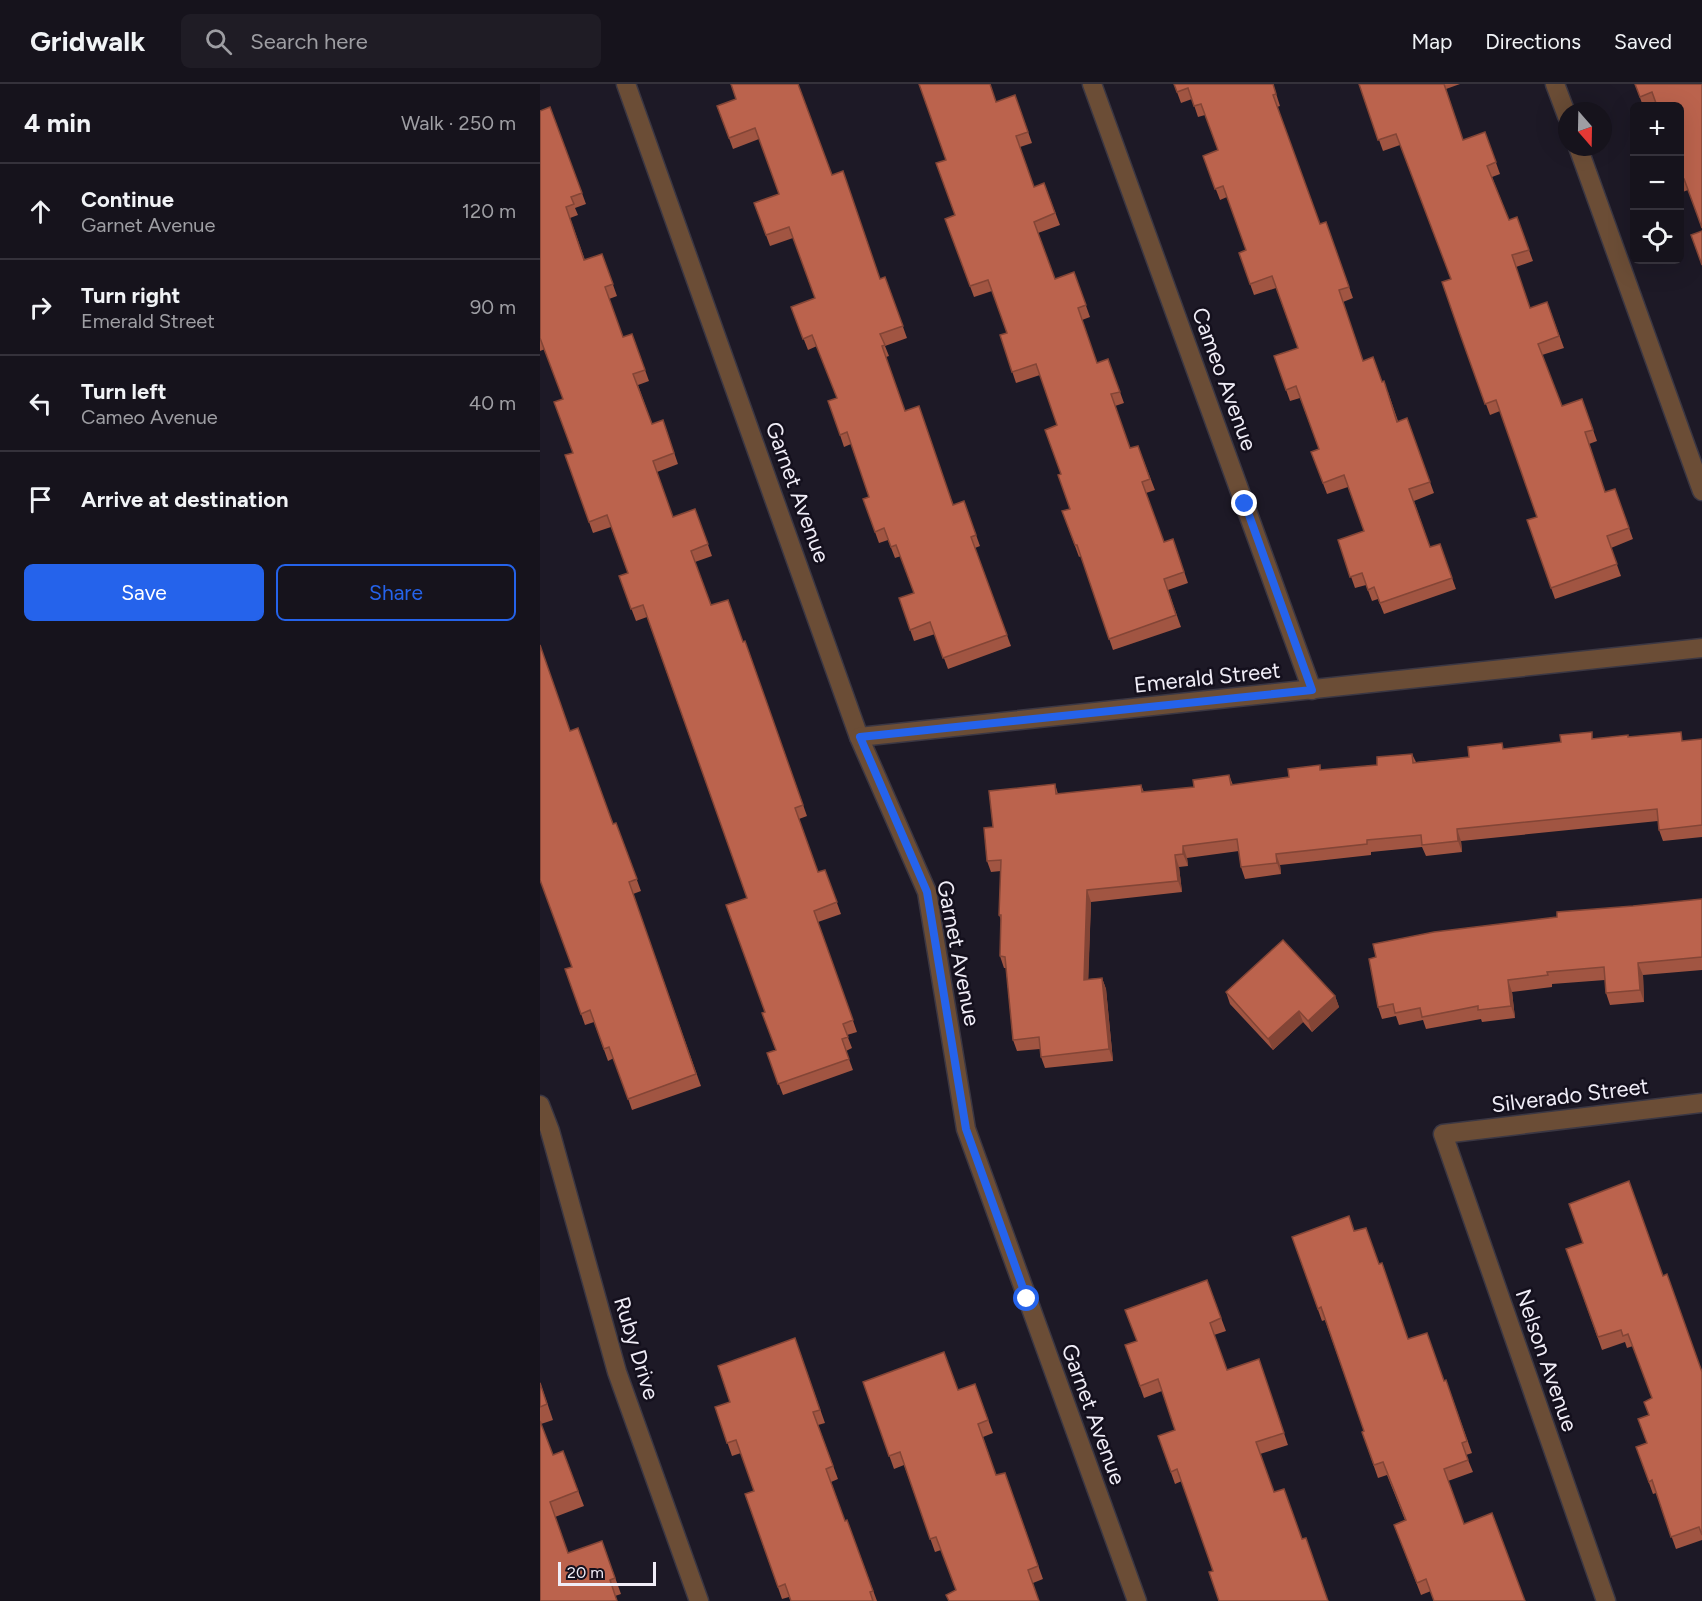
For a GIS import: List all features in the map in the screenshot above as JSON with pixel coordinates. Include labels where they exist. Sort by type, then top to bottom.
[{"type":"street","name":"Garnet Avenue","points":[[626,84],[860,737],[927,892],[966,1129],[1137,1601]]},
{"type":"street","name":"Cameo Avenue","points":[[1092,84],[1312,690]]},
{"type":"street","points":[[1556,84],[1562,102]]},
{"type":"street","points":[[1581,156],[1702,491]]},
{"type":"street","name":"Emerald Street","points":[[860,737],[1702,648]]},
{"type":"street","name":"Silverado Street","points":[[1443,1134],[1702,1103]]},
{"type":"street","name":"Ruby Drive","points":[[540,1105],[550,1131],[617,1372],[699,1601]]},
{"type":"street","name":"Nelson Avenue","points":[[1443,1134],[1606,1601]]},
{"type":"building","points":[[731,84],[798,84],[832,175],[843,171],[880,279],[885,277],[903,326],[880,334],[885,345],[882,346],[905,411],[919,406],[953,505],[964,501],[976,535],[971,537],[1007,635],[943,658],[930,622],[910,630],[899,598],[914,593],[896,545],[891,547],[884,528],[875,532],[863,499],[869,497],[847,432],[840,435],[828,401],[837,398],[812,335],[803,339],[791,307],[815,298],[789,227],[766,235],[754,203],[779,194],[755,128],[729,138],[717,106],[736,99]]},
{"type":"building","points":[[919,84],[990,84],[996,102],[1015,95],[1028,132],[1016,136],[1034,187],[1044,183],[1055,213],[1034,222],[1055,279],[1074,272],[1086,305],[1078,308],[1097,363],[1108,359],[1120,392],[1111,394],[1130,448],[1138,446],[1150,479],[1142,482],[1164,542],[1173,539],[1184,572],[1164,579],[1176,615],[1109,639],[1077,545],[1075,545],[1062,511],[1070,509],[1058,475],[1061,474],[1045,430],[1057,425],[1036,364],[1012,372],[1000,335],[1007,333],[988,280],[970,286],[945,219],[955,215],[936,163],[946,160]]},
{"type":"building","points":[[1174,84],[1273,84],[1276,94],[1273,95],[1320,224],[1326,222],[1349,287],[1339,290],[1363,361],[1373,357],[1382,382],[1384,381],[1397,422],[1407,418],[1430,482],[1409,489],[1430,547],[1440,544],[1452,578],[1380,603],[1374,587],[1368,590],[1362,573],[1350,577],[1338,540],[1364,531],[1344,475],[1323,483],[1311,452],[1319,449],[1296,386],[1286,390],[1274,356],[1298,348],[1272,276],[1250,284],[1239,253],[1246,250],[1223,186],[1215,189],[1203,156],[1218,150],[1201,104],[1194,106],[1188,88],[1177,92]]},
{"type":"building","points":[[1359,84],[1444,84],[1463,140],[1485,132],[1496,162],[1487,166],[1509,220],[1517,217],[1529,250],[1512,255],[1530,308],[1547,302],[1559,336],[1538,344],[1562,406],[1582,399],[1593,430],[1585,432],[1605,492],[1615,489],[1629,528],[1607,536],[1617,564],[1551,588],[1527,520],[1537,517],[1496,400],[1485,404],[1442,282],[1451,279],[1396,134],[1378,140]]},
{"type":"building","points":[[1635,84],[1702,84],[1702,228],[1684,179],[1684,102],[1656,102],[1652,92],[1640,97]]},
{"type":"building","points":[[550,107],[582,193],[571,197],[574,204],[566,207],[584,260],[602,254],[613,284],[605,287],[623,337],[632,334],[645,370],[633,374],[652,424],[663,420],[674,453],[653,461],[673,517],[695,509],[708,544],[691,551],[711,605],[728,600],[743,642],[745,641],[803,805],[795,808],[818,872],[825,870],[837,902],[814,911],[853,1020],[843,1024],[848,1037],[842,1039],[849,1059],[778,1084],[767,1053],[776,1050],[762,1013],[765,1012],[726,905],[747,898],[643,605],[631,609],[619,576],[628,573],[607,515],[589,522],[565,455],[573,453],[554,402],[563,399],[540,338],[540,111]]},
{"type":"building","points":[[1702,231],[1702,265],[1691,235]]},
{"type":"building","points":[[540,645],[570,731],[578,728],[613,824],[616,823],[637,879],[629,882],[696,1074],[628,1099],[609,1047],[604,1049],[590,1010],[581,1014],[565,969],[572,967],[540,880]]},
{"type":"building","points":[[1592,732],[1592,739],[1681,732],[1682,741],[1702,739],[1702,825],[1659,830],[1657,809],[1457,829],[1458,841],[1422,845],[1421,835],[1367,840],[1367,844],[1276,854],[1277,863],[1241,867],[1237,839],[1183,846],[1183,854],[1175,855],[1178,881],[1087,890],[1084,980],[1102,978],[1109,1049],[1041,1057],[1039,1037],[1013,1040],[1005,957],[1000,956],[1001,860],[987,861],[984,828],[993,827],[989,791],[1055,784],[1056,794],[1141,785],[1142,792],[1194,787],[1193,780],[1229,775],[1231,785],[1289,777],[1288,769],[1320,765],[1320,770],[1377,765],[1377,757],[1412,754],[1413,763],[1469,757],[1468,747],[1502,743],[1503,749],[1561,742],[1560,735]]},
{"type":"building","points":[[1702,899],[1702,957],[1638,963],[1640,990],[1606,993],[1604,967],[1547,972],[1548,975],[1508,980],[1511,1006],[1478,1010],[1478,1006],[1422,1017],[1420,1008],[1395,1013],[1393,1004],[1378,1007],[1369,959],[1376,957],[1373,944],[1434,932],[1557,917],[1557,912]]},
{"type":"building","points":[[1283,940],[1335,996],[1308,1021],[1299,1011],[1268,1039],[1226,992]]},
{"type":"building","points":[[1629,1181],[1663,1276],[1667,1274],[1702,1372],[1702,1535],[1699,1527],[1671,1537],[1652,1480],[1649,1482],[1636,1447],[1647,1443],[1638,1419],[1649,1415],[1644,1402],[1652,1398],[1628,1334],[1623,1336],[1621,1330],[1598,1337],[1566,1249],[1583,1243],[1569,1204]]},
{"type":"building","points":[[1349,1216],[1354,1231],[1366,1228],[1379,1264],[1382,1263],[1408,1339],[1427,1333],[1444,1381],[1446,1380],[1467,1441],[1462,1443],[1468,1460],[1444,1469],[1464,1524],[1492,1513],[1525,1601],[1434,1601],[1426,1579],[1417,1583],[1394,1525],[1406,1520],[1383,1462],[1374,1465],[1321,1307],[1318,1309],[1292,1237]]},
{"type":"building","points":[[1207,1280],[1221,1318],[1210,1323],[1227,1370],[1259,1359],[1284,1433],[1256,1442],[1274,1492],[1284,1489],[1302,1539],[1306,1538],[1328,1601],[1219,1601],[1209,1572],[1213,1571],[1177,1469],[1171,1472],[1158,1436],[1175,1430],[1158,1379],[1140,1386],[1125,1345],[1137,1341],[1125,1310]]},
{"type":"building","points":[[795,1338],[820,1410],[813,1412],[833,1466],[826,1469],[873,1591],[870,1592],[873,1601],[791,1601],[785,1584],[778,1587],[745,1494],[754,1491],[736,1440],[727,1443],[715,1407],[730,1402],[718,1366]]},
{"type":"building","points":[[944,1352],[958,1390],[975,1384],[988,1420],[978,1424],[996,1475],[1005,1473],[1038,1566],[1028,1570],[1039,1601],[949,1601],[946,1595],[956,1590],[936,1537],[930,1539],[900,1452],[889,1456],[863,1382]]},
{"type":"building","points":[[540,1383],[547,1404],[540,1407]]},
{"type":"building","points":[[540,1421],[553,1455],[563,1451],[578,1491],[550,1502],[568,1553],[602,1541],[615,1578],[610,1580],[617,1601],[540,1601]]},
{"type":"route","points":[[1027,1299],[966,1129],[927,892],[860,737],[1312,690],[1245,504]]}]
